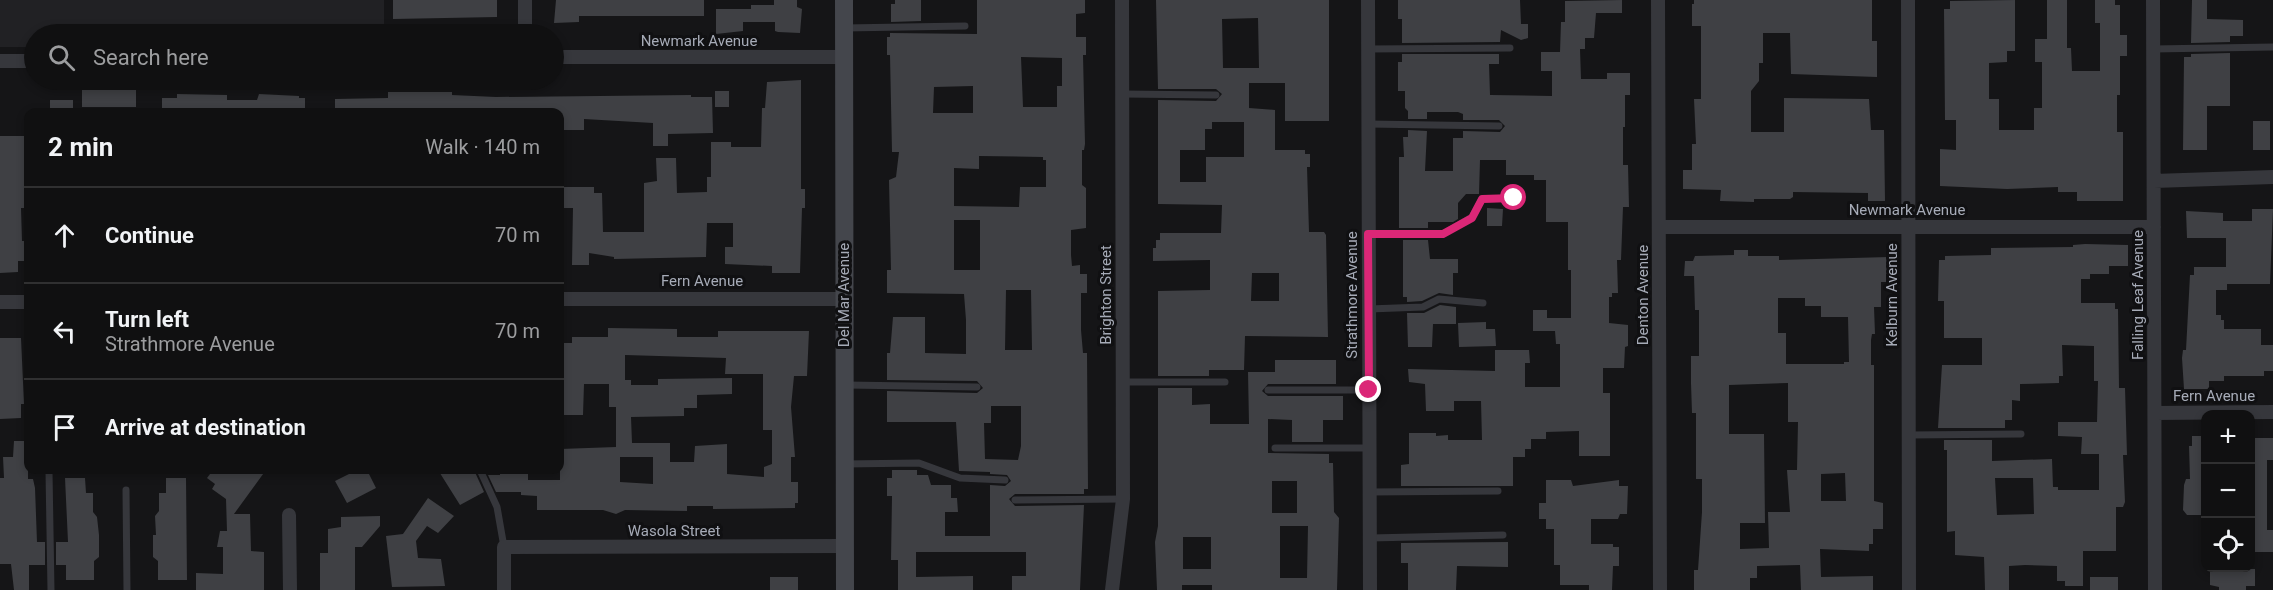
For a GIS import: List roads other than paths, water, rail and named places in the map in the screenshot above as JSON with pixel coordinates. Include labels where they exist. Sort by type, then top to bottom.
[{"type":"main road","name":"Del Mar Avenue","points":[[844,0],[845,590]]},
{"type":"street","points":[[525,0],[525,24]]},
{"type":"street","name":"Brighton Street","points":[[1112,590],[1123,500],[1122,0]]},
{"type":"street","name":"Strathmore Avenue","points":[[1368,0],[1370,590]]},
{"type":"street","name":"Denton Avenue","points":[[1658,0],[1660,590]]},
{"type":"street","name":"Kelburn Avenue","points":[[1908,0],[1909,590]]},
{"type":"street","name":"Falling Leaf Avenue","points":[[2153,0],[2155,590]]},
{"type":"street","name":"Newmark Avenue","points":[[564,57],[844,57]]},
{"type":"street","points":[[0,61],[24,61]]},
{"type":"street","points":[[2154,181],[2273,177]]},
{"type":"street","name":"Newmark Avenue","points":[[1659,227],[2154,227]]},
{"type":"street","name":"Fern Avenue","points":[[564,298],[824,297],[844,299]]},
{"type":"street","points":[[0,302],[24,302]]},
{"type":"street","name":"Fern Avenue","points":[[2155,412],[2273,412]]},
{"type":"street","points":[[290,515],[290,590]]},
{"type":"street","name":"Wasola Street","points":[[504,547],[844,546]]},
{"type":"street","points":[[504,547],[504,590]]},
{"type":"lane","points":[[844,28],[965,26]]},
{"type":"lane","points":[[2153,49],[2273,47]]},
{"type":"lane","points":[[1368,50],[1510,48]]},
{"type":"lane","points":[[1122,94],[1216,95]]},
{"type":"lane","points":[[1368,124],[1499,126]]},
{"type":"lane","points":[[1368,234],[1443,234],[1472,218],[1482,199],[1514,198]]},
{"type":"lane","points":[[1369,309],[1424,307],[1439,299],[1482,303]]},
{"type":"lane","points":[[1123,382],[1225,382]]},
{"type":"lane","points":[[844,385],[977,387]]},
{"type":"lane","points":[[1268,390],[1369,390]]},
{"type":"lane","points":[[1909,435],[2021,434]]},
{"type":"lane","points":[[1275,448],[1369,448]]},
{"type":"lane","points":[[845,464],[919,463],[960,478],[1005,480]]},
{"type":"lane","points":[[50,474],[51,590]]},
{"type":"lane","points":[[482,474],[496,507],[504,547]]},
{"type":"lane","points":[[126,490],[127,590]]},
{"type":"lane","points":[[1370,492],[1498,491]]},
{"type":"lane","points":[[1015,500],[1123,500]]},
{"type":"lane","points":[[1370,538],[1503,535]]}]
